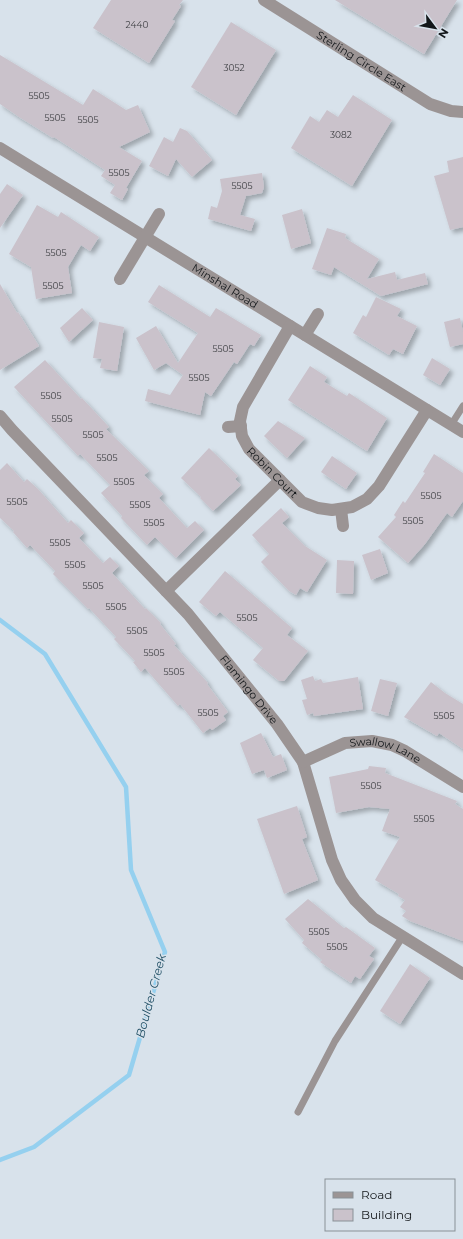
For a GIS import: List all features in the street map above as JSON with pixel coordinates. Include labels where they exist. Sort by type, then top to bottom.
[{"type":"street","name":"Sterling Circle East","points":[[264,0],[430,104],[451,111],[463,112]]},
{"type":"street","name":"Minshal Road","points":[[0,148],[463,432]]},
{"type":"street","points":[[120,279],[159,214]]},
{"type":"street","points":[[305,335],[318,314]]},
{"type":"street","name":"Robin Court","points":[[290,326],[243,407],[240,421],[242,436],[250,449],[302,502],[318,508],[332,510],[352,507],[367,499],[379,486],[427,410]]},
{"type":"street","name":"Flamingo Drive","points":[[0,416],[188,614],[277,724],[303,762],[332,860],[341,880],[363,909],[373,918],[463,974]]},
{"type":"street","points":[[228,427],[241,426]]},
{"type":"street","points":[[166,591],[280,480]]},
{"type":"street","points":[[341,509],[343,526]]},
{"type":"street","name":"Swallow Lane","points":[[303,762],[345,742],[372,741],[392,745],[404,751],[463,788]]},
{"type":"lane","points":[[451,425],[463,406]]},
{"type":"lane","points":[[298,1112],[334,1041],[403,936]]},
{"type":"building","points":[[111,0],[183,0],[172,20],[175,21],[149,63],[93,28]]},
{"type":"building","points":[[335,0],[457,0],[424,54]]},
{"type":"building","points":[[231,22],[276,50],[236,115],[191,87]]},
{"type":"building","points":[[0,55],[83,105],[93,89],[126,110],[138,105],[150,132],[119,147],[142,161],[126,188],[128,189],[122,200],[110,193],[115,185],[101,176],[105,170],[0,104]]},
{"type":"building","points":[[353,95],[392,120],[352,186],[291,148],[310,116],[319,122],[327,110],[338,117]]},
{"type":"building","points":[[180,128],[187,131],[212,160],[192,177],[176,159],[168,176],[149,166],[164,137],[173,142]]},
{"type":"building","points":[[463,157],[463,227],[450,230],[434,176],[449,172],[447,161]]},
{"type":"building","points":[[262,173],[264,187],[262,193],[246,196],[240,215],[255,219],[251,231],[208,219],[211,206],[217,208],[222,191],[220,179]]},
{"type":"building","points":[[7,184],[23,195],[0,228],[0,194]]},
{"type":"building","points":[[37,205],[58,217],[61,212],[99,237],[90,251],[81,245],[68,267],[72,293],[36,299],[31,267],[9,254]]},
{"type":"building","points":[[302,209],[311,243],[291,249],[282,215]]},
{"type":"building","points":[[327,228],[346,234],[345,238],[379,259],[367,279],[395,272],[397,280],[425,273],[428,284],[381,296],[334,267],[331,275],[312,269]]},
{"type":"building","points":[[0,284],[39,346],[0,370]]},
{"type":"building","points":[[159,285],[210,317],[216,308],[261,335],[254,346],[250,344],[237,364],[234,362],[211,396],[205,392],[200,415],[145,401],[148,389],[170,395],[183,375],[166,363],[154,370],[136,338],[156,326],[178,363],[198,333],[148,302]]},
{"type":"building","points":[[376,297],[401,309],[397,316],[417,326],[403,354],[393,349],[389,355],[353,333],[363,315],[366,317]]},
{"type":"building","points":[[82,308],[93,320],[69,342],[60,328]]},
{"type":"building","points":[[460,318],[463,332],[463,344],[450,347],[444,322]]},
{"type":"building","points":[[99,322],[124,327],[117,371],[100,368],[102,359],[93,358]]},
{"type":"building","points":[[432,358],[450,369],[440,385],[423,375]]},
{"type":"building","points":[[45,360],[109,427],[106,429],[149,471],[144,475],[163,494],[159,498],[187,528],[195,521],[204,530],[176,558],[155,537],[147,545],[121,518],[122,516],[101,493],[110,485],[80,454],[78,456],[14,387]]},
{"type":"building","points":[[310,366],[327,377],[324,382],[347,396],[349,393],[387,418],[367,451],[288,400]]},
{"type":"building","points":[[278,421],[305,438],[287,458],[264,436]]},
{"type":"building","points":[[209,448],[238,476],[235,479],[241,485],[213,511],[181,478]]},
{"type":"building","points":[[434,454],[463,473],[463,501],[452,517],[447,513],[425,544],[408,563],[378,537],[396,517],[394,515],[403,501],[405,503],[425,473],[423,472]]},
{"type":"building","points":[[332,456],[357,473],[346,489],[321,472]]},
{"type":"building","points":[[7,463],[24,482],[27,479],[38,489],[68,523],[71,520],[84,533],[79,538],[103,563],[110,557],[119,566],[112,573],[145,609],[146,608],[161,623],[160,624],[176,644],[174,645],[208,683],[207,684],[228,712],[223,716],[226,720],[212,730],[210,728],[203,733],[180,704],[178,706],[145,668],[141,672],[133,662],[135,661],[114,639],[116,637],[89,608],[88,609],[53,574],[55,571],[30,545],[27,548],[13,532],[14,531],[0,518],[0,470]]},
{"type":"building","points":[[281,508],[289,517],[282,523],[305,546],[327,560],[307,592],[300,588],[296,595],[289,591],[261,562],[269,554],[252,535]]},
{"type":"building","points":[[380,549],[388,573],[371,580],[362,555]]},
{"type":"building","points":[[337,560],[354,561],[353,594],[336,593]]},
{"type":"building","points":[[225,571],[292,628],[287,635],[308,651],[284,681],[279,681],[253,660],[263,648],[220,612],[216,616],[199,602]]},
{"type":"building","points":[[313,676],[315,681],[321,679],[323,683],[358,677],[363,709],[314,716],[313,713],[307,715],[302,700],[307,699],[301,680]]},
{"type":"building","points":[[380,679],[397,683],[388,716],[371,711]]},
{"type":"building","points":[[431,682],[463,704],[463,749],[439,733],[437,736],[404,717]]},
{"type":"building","points":[[261,733],[273,757],[281,754],[287,770],[267,778],[264,770],[252,774],[240,743]]},
{"type":"building","points":[[369,766],[386,768],[385,773],[457,801],[455,804],[463,809],[463,941],[410,921],[402,916],[406,911],[400,907],[405,900],[398,896],[399,894],[375,880],[400,837],[382,831],[390,809],[369,807],[336,813],[329,777],[368,769]]},
{"type":"building","points":[[297,806],[307,837],[302,839],[318,880],[284,894],[257,819]]},
{"type":"building","points":[[308,899],[344,928],[346,927],[375,948],[369,956],[374,959],[360,979],[355,976],[351,983],[320,962],[322,960],[302,943],[304,940],[285,919]]},
{"type":"building","points":[[410,964],[430,978],[400,1024],[380,1011]]},
{"type":"waterway","name":"Boulder Creek","points":[[0,620],[45,654],[126,787],[131,870],[165,952],[129,1075],[34,1147],[0,1160]]}]
